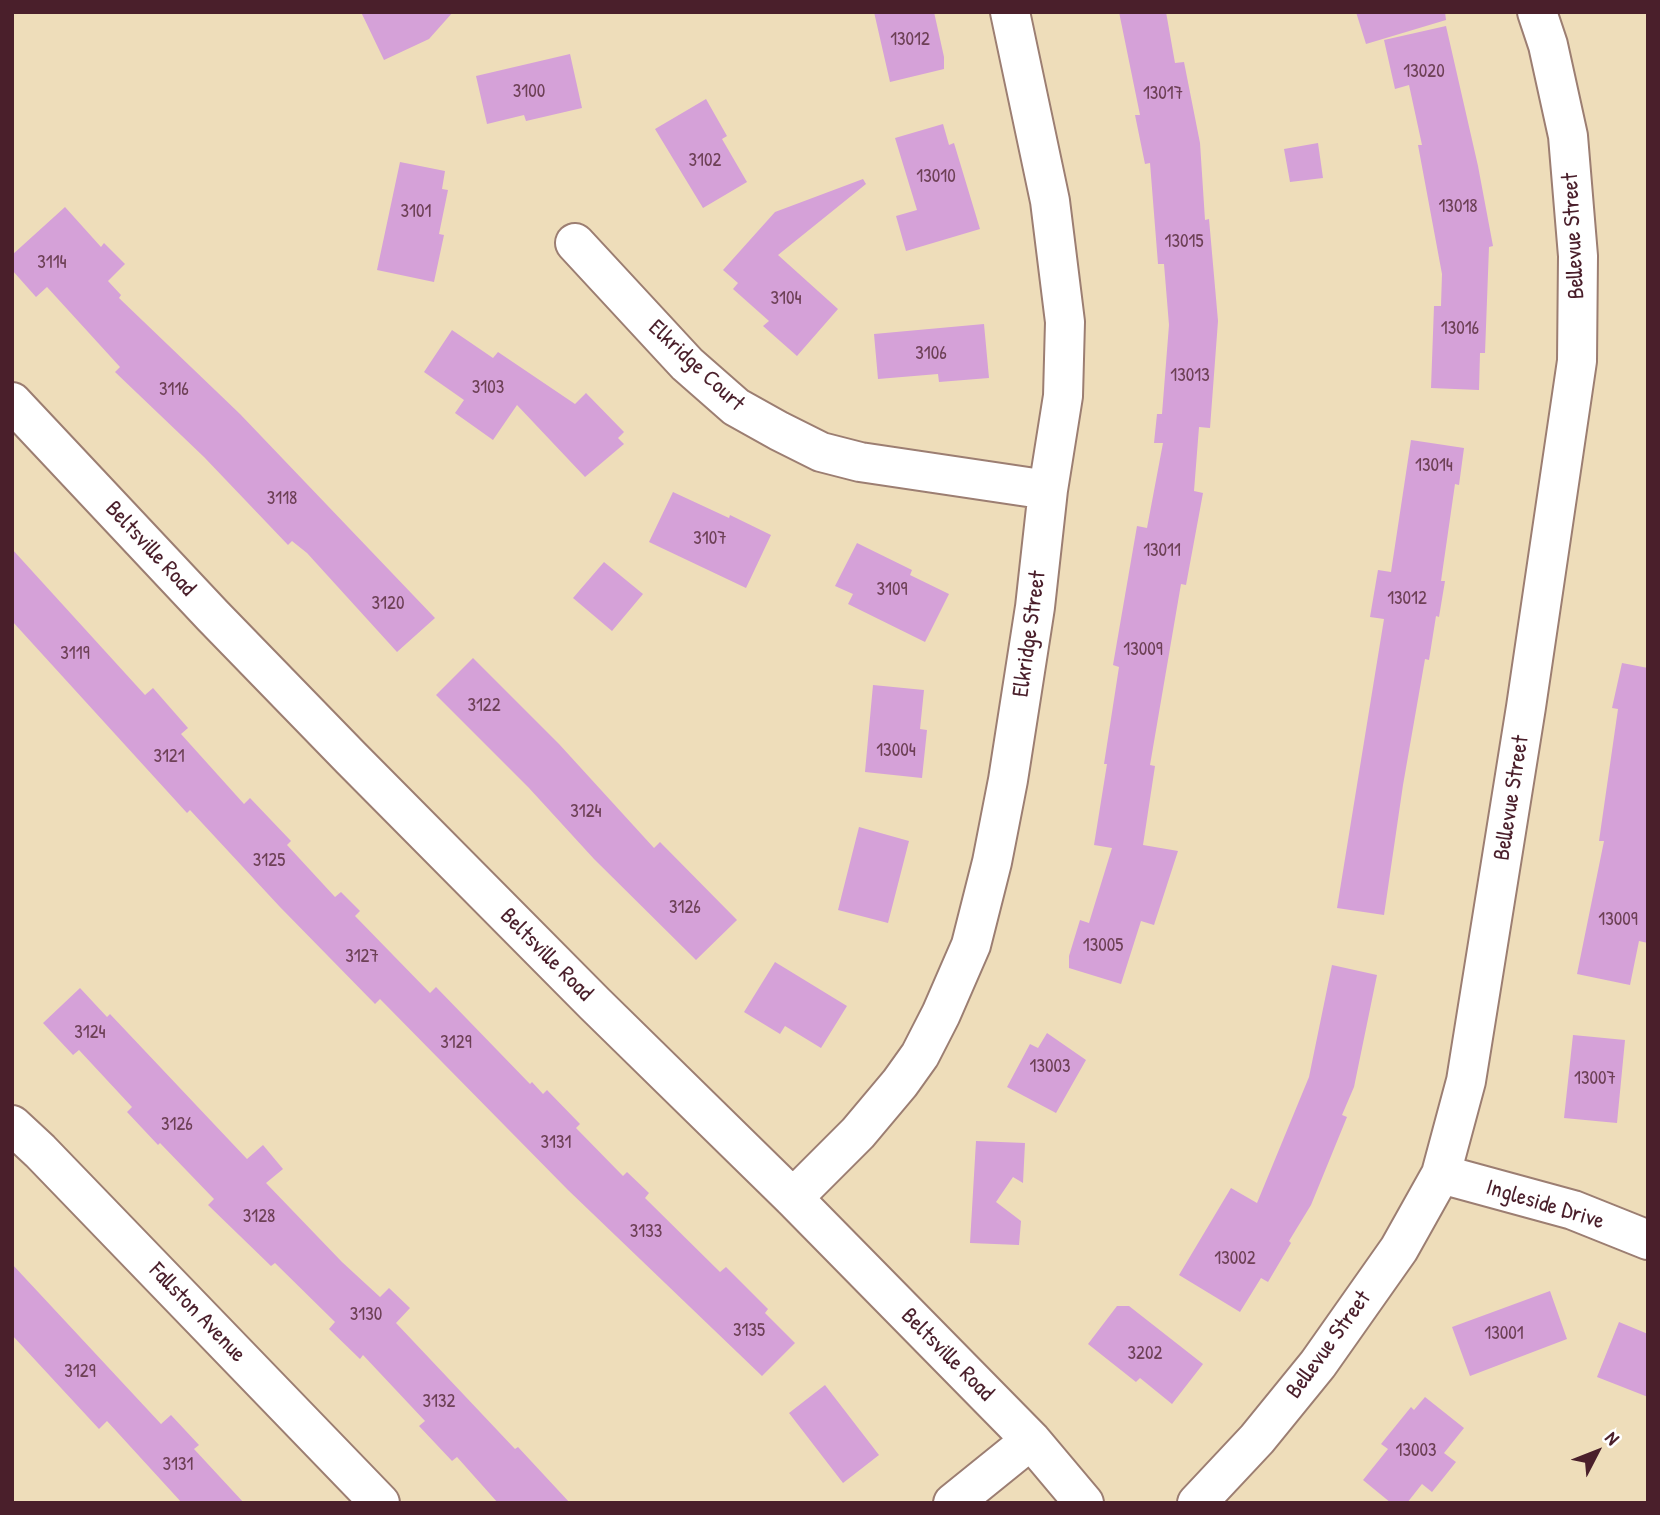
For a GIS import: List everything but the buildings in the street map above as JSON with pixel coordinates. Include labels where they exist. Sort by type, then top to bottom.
[{"type":"street","name":"Elkridge Street","points":[[793,1198],[858,1133],[920,1055],[941,1014],[971,945],[992,862],[1010,766],[1035,607],[1048,490],[1063,396],[1065,322],[1050,201],[1010,12]]},
{"type":"street","name":"Bellevue Street","points":[[1197,1503],[1257,1439],[1318,1364],[1398,1249],[1441,1174],[1468,1068],[1527,707],[1577,361],[1578,256],[1567,136],[1548,45],[1537,12]]},
{"type":"street","name":"Elkridge Court","points":[[575,243],[687,364],[736,407],[779,431],[821,452],[860,462],[1048,490]]},
{"type":"street","name":"Beltsville Road","points":[[12,402],[341,749],[793,1198],[1031,1440],[1084,1503]]},
{"type":"street","name":"Fallston Avenue","points":[[12,1125],[380,1503]]},
{"type":"street","name":"Ingleside Drive","points":[[1441,1174],[1573,1210],[1648,1240]]},
{"type":"street","points":[[953,1503],[1031,1440]]}]
